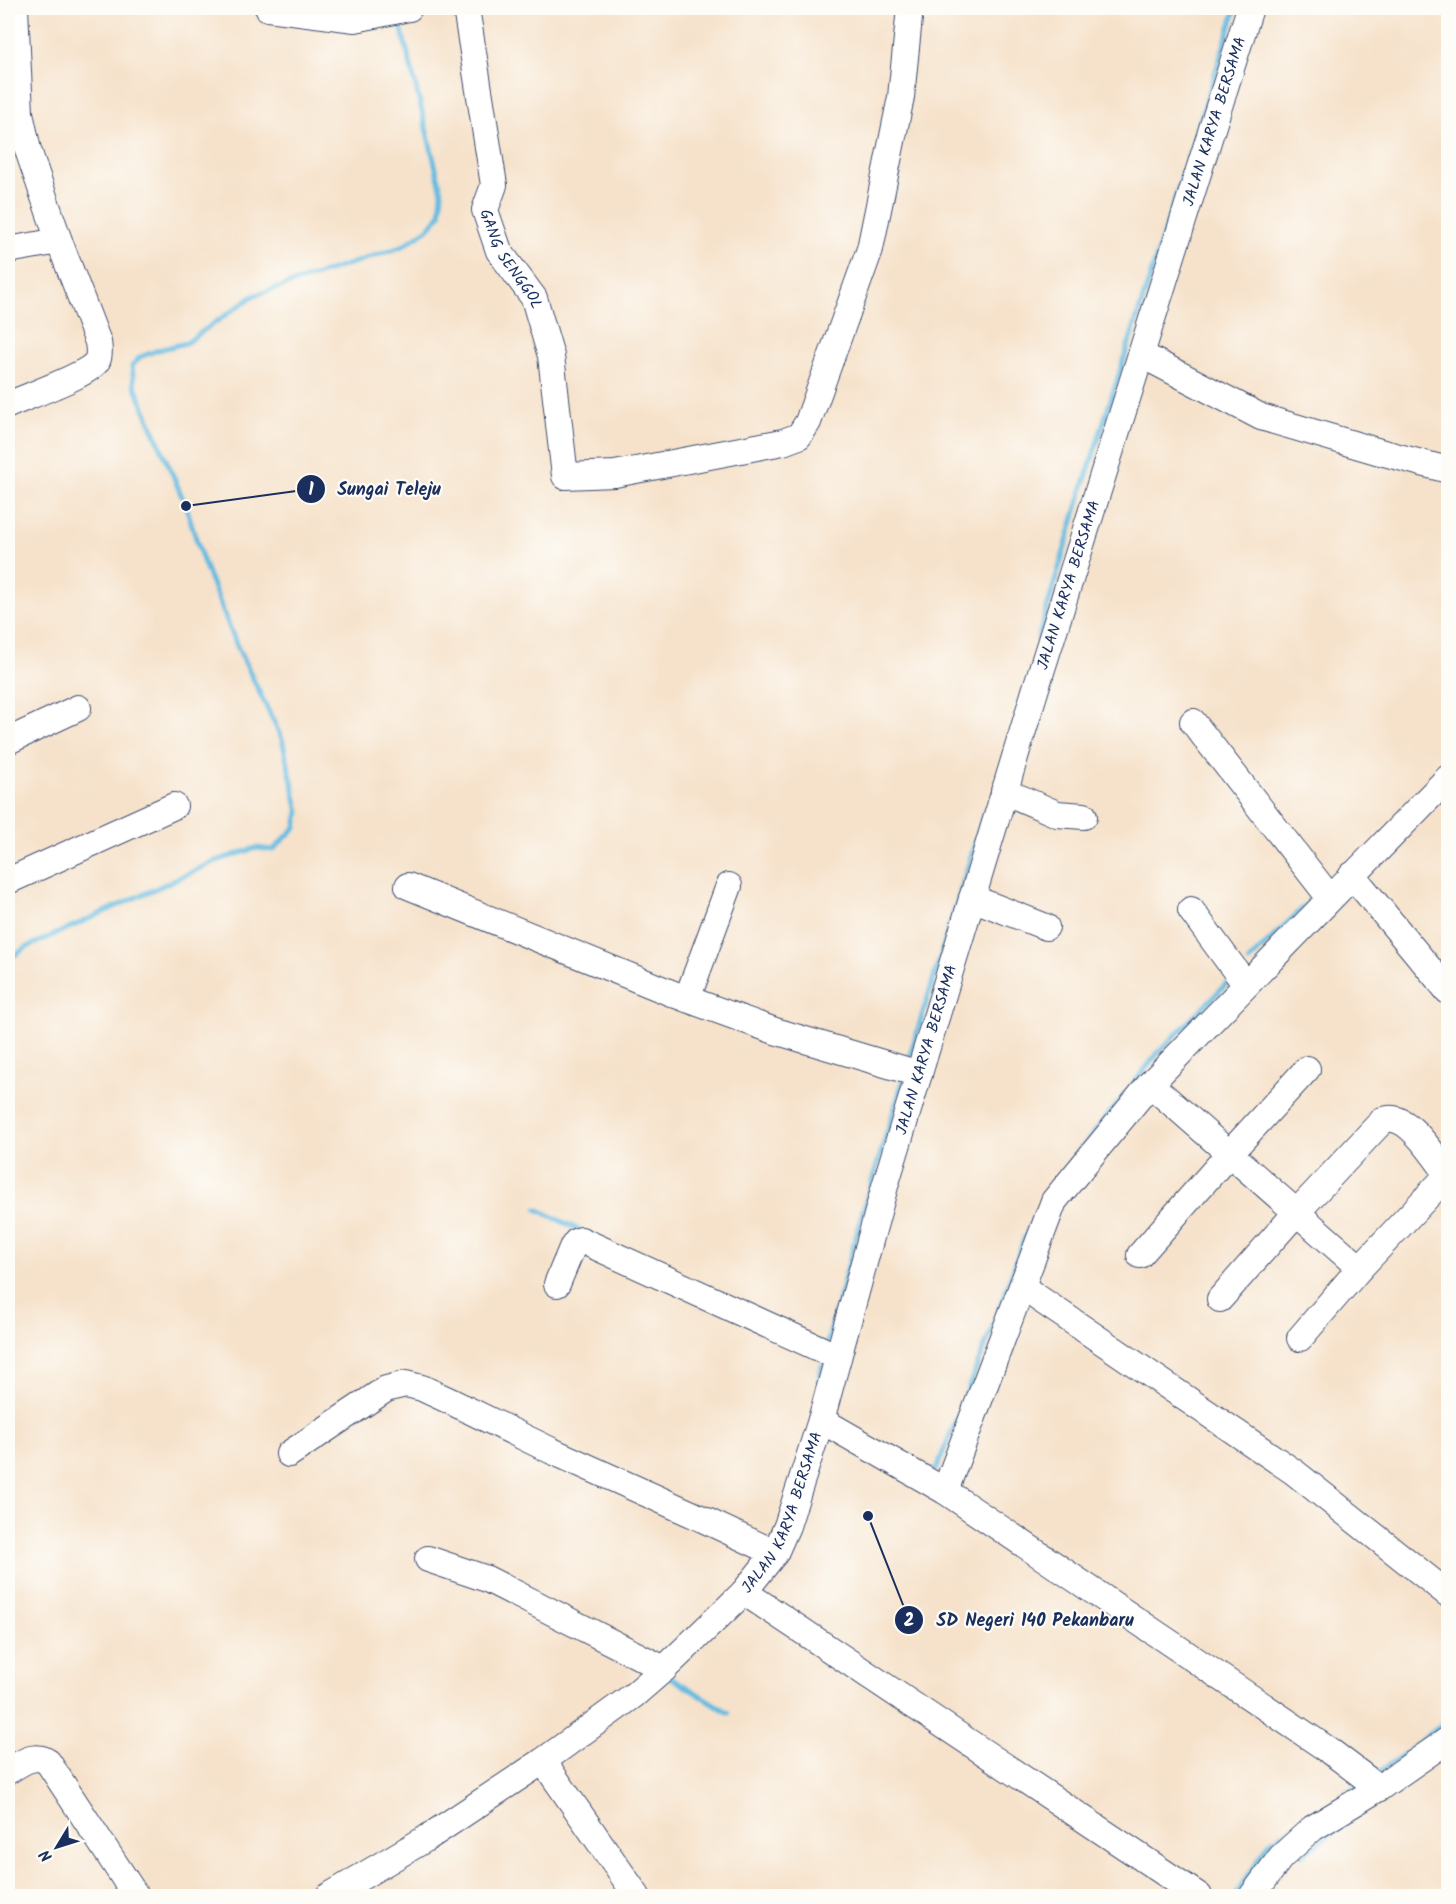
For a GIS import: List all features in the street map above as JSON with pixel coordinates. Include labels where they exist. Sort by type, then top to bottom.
[{"type":"street","points":[[8,405],[85,371],[99,357],[98,342],[14,115],[15,8]]},
{"type":"street","points":[[268,8],[354,19],[409,8]]},
{"type":"street","name":"GANG SENGGOL","points":[[466,8],[494,185],[485,210],[500,251],[534,298],[551,356],[565,476],[615,474],[783,442],[799,436],[808,422],[870,249],[901,97],[910,8]]},
{"type":"street","name":"JALAN KARYA BERSAMA","points":[[329,1896],[427,1838],[543,1761],[634,1695],[744,1592],[775,1553],[787,1526],[821,1420],[885,1186],[1004,791],[1250,8]]},
{"type":"street","points":[[8,250],[59,241]]},
{"type":"street","points":[[1142,355],[1261,417],[1449,470]]},
{"type":"street","points":[[8,741],[78,708]]},
{"type":"street","points":[[1193,722],[1330,898]]},
{"type":"street","points":[[945,1491],[1054,1201],[1150,1084],[1449,778]]},
{"type":"street","points":[[1004,791],[1057,814],[1084,816]]},
{"type":"street","points":[[8,880],[174,806]]},
{"type":"street","points":[[1353,875],[1449,991]]},
{"type":"street","points":[[408,886],[687,999],[775,1031],[919,1074]]},
{"type":"street","points":[[687,999],[729,886]]},
{"type":"street","points":[[972,898],[1046,927]]},
{"type":"street","points":[[1191,910],[1246,985]]},
{"type":"street","points":[[1140,1255],[1228,1154],[1308,1069]]},
{"type":"street","points":[[1150,1084],[1360,1268]]},
{"type":"street","points":[[1220,1299],[1383,1120],[1393,1119],[1406,1125],[1444,1169],[1443,1180],[1360,1268],[1300,1338]]},
{"type":"street","points":[[557,1284],[575,1242],[581,1240],[838,1357]]},
{"type":"street","points":[[1022,1287],[1294,1472],[1449,1594]]},
{"type":"street","points":[[289,1454],[386,1389],[406,1384],[422,1388],[552,1451],[775,1553]]},
{"type":"street","points":[[821,1420],[945,1491],[1330,1751],[1379,1788]]},
{"type":"street","points":[[428,1559],[487,1579],[664,1669]]},
{"type":"street","points":[[744,1592],[1200,1896]]},
{"type":"street","points":[[1252,1896],[1281,1857],[1313,1828],[1379,1788],[1449,1740]]},
{"type":"street","points":[[8,1771],[31,1758],[41,1757],[48,1762],[135,1896]]},
{"type":"street","points":[[543,1761],[637,1896]]},
{"type":"waterway","points":[[1038,639],[1082,490],[1236,8]]},
{"type":"waterway","points":[[1333,8],[1352,12]]},
{"type":"waterway","points":[[8,960],[25,948],[216,861],[256,848],[273,850],[296,827],[299,812],[282,739],[237,646],[203,561],[186,506],[134,384],[132,366],[140,357],[186,343],[253,296],[401,247],[427,230],[440,215],[442,193],[399,18]]},
{"type":"waterway","points":[[910,1055],[985,811]]},
{"type":"waterway","points":[[1248,962],[1312,899]]},
{"type":"waterway","points":[[1047,1191],[1158,1053],[1226,984]]},
{"type":"waterway","points":[[827,1343],[864,1207],[903,1081]]},
{"type":"waterway","points":[[537,1209],[581,1231]]},
{"type":"waterway","points":[[928,1473],[937,1468],[1024,1239],[1038,1210]]},
{"type":"waterway","points":[[819,1381],[822,1366]]},
{"type":"waterway","points":[[784,1559],[790,1553],[793,1541]]},
{"type":"waterway","points":[[667,1675],[729,1713]]},
{"type":"waterway","points":[[1376,1774],[1448,1720]]},
{"type":"waterway","points":[[1342,1796],[1358,1785]]},
{"type":"waterway","points":[[1235,1896],[1270,1842],[1304,1820]]},
{"type":"waterway","points":[[1302,1855],[1350,1820]]},
{"type":"place","name":"Sungai Teleju","points":[[186,506]]},
{"type":"place","name":"SD Negeri 140 Pekanbaru","points":[[868,1516]]}]
